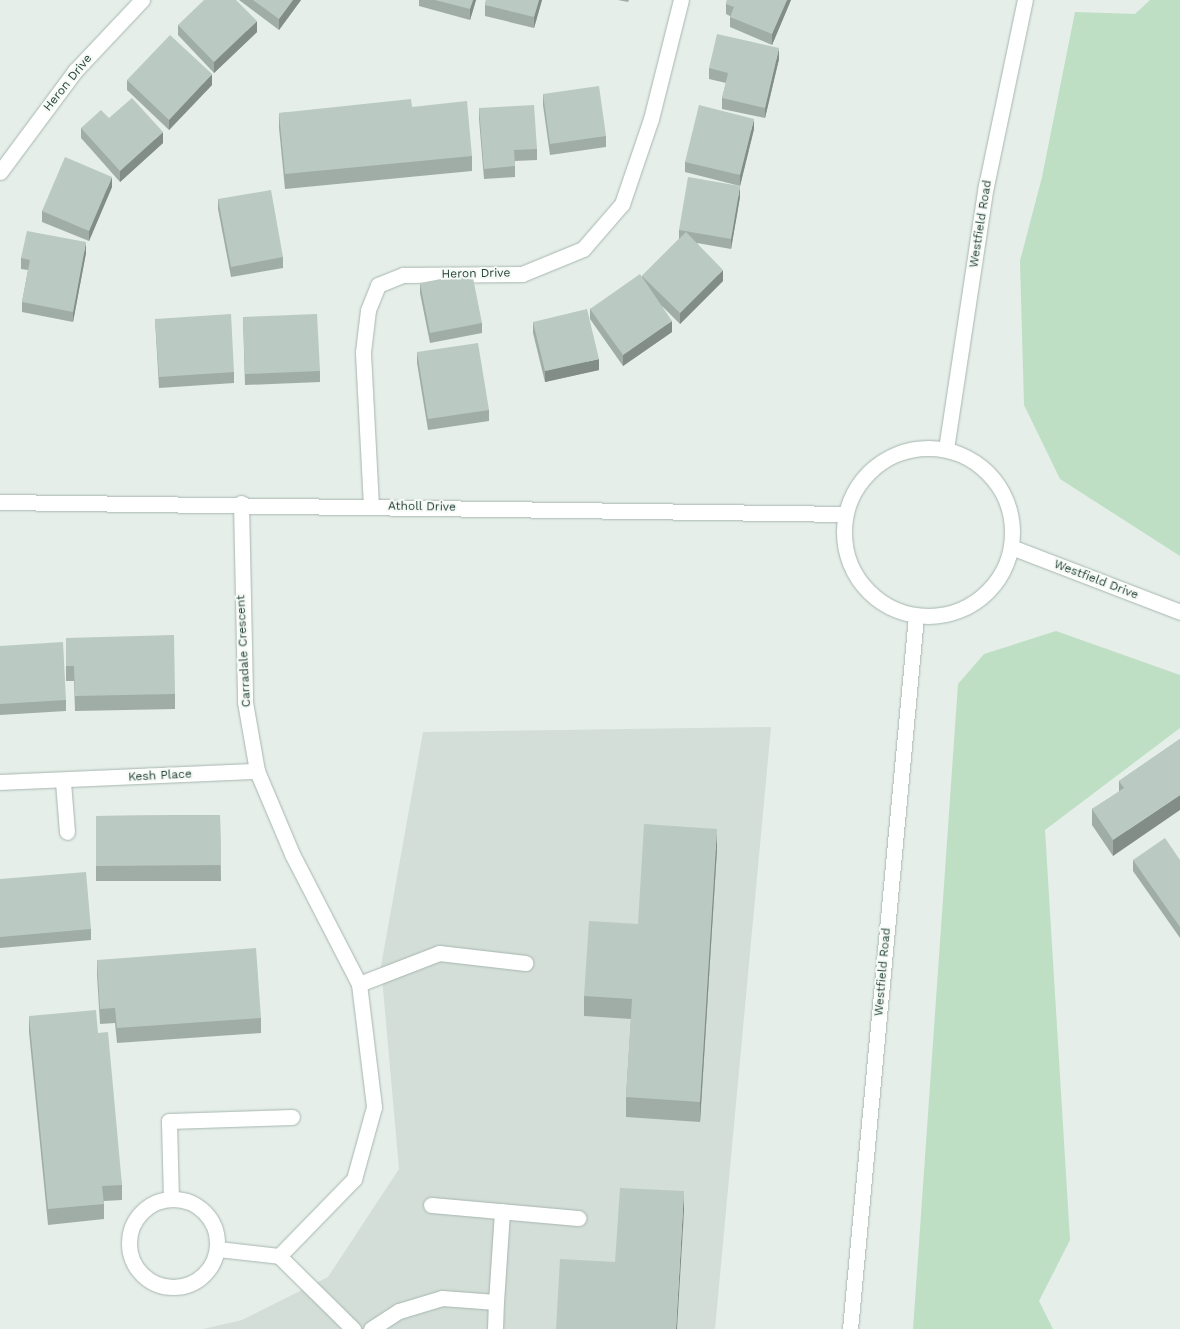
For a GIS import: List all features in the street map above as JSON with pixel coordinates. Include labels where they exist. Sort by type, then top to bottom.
[{"type":"street","name":"Heron Drive","points":[[0,172],[75,71],[142,0]]},
{"type":"street","name":"Heron Drive","points":[[371,506],[363,352],[368,310],[378,284],[403,275],[522,274],[583,249],[622,204],[651,119],[681,0]]},
{"type":"street","name":"Westfield Road","points":[[946,449],[986,186],[1025,0]]},
{"type":"street","points":[[925,447],[946,449],[967,457],[989,473],[1000,488],[1012,524],[1011,547],[1003,571],[980,598],[962,610],[932,616],[916,616],[888,607],[869,593],[848,560],[843,542],[845,514],[851,494],[872,468],[902,450],[925,447]]},
{"type":"street","name":"Atholl Drive","points":[[0,502],[241,503],[845,514]]},
{"type":"street","name":"Carradale Crescent","points":[[241,503],[245,702],[258,772],[292,854],[359,984],[374,1107],[354,1179],[279,1256]]},
{"type":"street","name":"Westfield Drive","points":[[1011,547],[1180,612]]},
{"type":"street","name":"Westfield Road","points":[[850,1329],[916,616]]},
{"type":"street","name":"Kesh Place","points":[[0,782],[63,782],[258,772]]},
{"type":"street","points":[[63,782],[67,832]]},
{"type":"street","points":[[359,984],[439,953],[525,963]]},
{"type":"street","points":[[171,1199],[169,1122],[292,1117]]},
{"type":"street","points":[[171,1199],[190,1202],[203,1210],[212,1221],[218,1249],[214,1263],[205,1275],[178,1288],[150,1282],[138,1272],[131,1258],[128,1244],[131,1229],[138,1216],[149,1206],[171,1199]]},
{"type":"street","points":[[431,1206],[578,1218]]},
{"type":"street","points":[[495,1329],[502,1211]]},
{"type":"street","points":[[218,1249],[279,1256],[353,1329]]},
{"type":"street","points":[[372,1329],[399,1311],[442,1298],[496,1302]]},
{"type":"shaded area","points":[[771,727],[715,1329],[203,1329],[242,1320],[328,1277],[399,1169],[381,966],[423,732]]},
{"type":"green space","points":[[1150,0],[1180,0],[1180,556],[1060,479],[1024,405],[1020,261],[1042,177],[1075,12],[1135,14]]},
{"type":"green space","points":[[1056,631],[1180,675],[1180,728],[1045,830],[1070,1240],[1039,1301],[1053,1329],[913,1329],[958,684],[984,654]]},
{"type":"building","points":[[204,0],[236,0],[257,21],[214,62],[178,25]]},
{"type":"building","points":[[253,0],[293,0],[279,19]]},
{"type":"building","points":[[435,0],[473,0],[470,9]]},
{"type":"building","points":[[486,0],[539,0],[534,17],[485,5]]},
{"type":"building","points":[[727,0],[787,0],[772,34],[730,17],[734,7],[726,4]]},
{"type":"building","points":[[717,34],[779,48],[765,108],[722,98],[728,73],[709,68]]},
{"type":"building","points":[[170,35],[212,74],[169,120],[127,80]]},
{"type":"building","points":[[599,86],[606,136],[550,144],[543,94]]},
{"type":"building","points":[[132,98],[163,132],[120,171],[81,128],[101,110],[109,118]]},
{"type":"building","points":[[411,99],[412,107],[467,101],[472,156],[285,174],[279,113]]},
{"type":"building","points":[[534,105],[537,149],[514,150],[515,166],[484,169],[479,108]]},
{"type":"building","points":[[699,105],[754,119],[740,175],[685,162]]},
{"type":"building","points":[[65,157],[112,177],[89,231],[42,211]]},
{"type":"building","points":[[688,177],[740,186],[731,239],[679,230]]},
{"type":"building","points":[[271,190],[283,257],[231,267],[218,199]]},
{"type":"building","points":[[27,231],[86,242],[73,312],[22,302],[30,260],[21,258]]},
{"type":"building","points":[[686,232],[723,270],[680,313],[642,276]]},
{"type":"building","points":[[472,273],[482,323],[430,333],[420,283]]},
{"type":"building","points":[[640,274],[672,321],[623,355],[590,309]]},
{"type":"building","points":[[587,309],[599,359],[545,371],[533,322]]},
{"type":"building","points":[[231,314],[234,372],[159,377],[155,319]]},
{"type":"building","points":[[317,314],[320,371],[245,374],[243,317]]},
{"type":"building","points":[[478,343],[489,410],[428,419],[417,352]]},
{"type":"building","points":[[174,635],[175,694],[75,696],[74,666],[66,666],[66,638]]},
{"type":"building","points":[[63,642],[66,700],[0,704],[0,646]]},
{"type":"building","points":[[1180,739],[1180,795],[1113,840],[1092,809],[1124,788],[1119,781]]},
{"type":"building","points":[[220,815],[221,865],[96,866],[96,816]]},
{"type":"building","points":[[644,824],[717,829],[700,1102],[626,1097],[632,999],[584,996],[589,921],[638,924]]},
{"type":"building","points":[[1165,838],[1180,860],[1180,927],[1133,860]]},
{"type":"building","points":[[86,872],[91,929],[0,937],[0,879]]},
{"type":"building","points":[[256,948],[261,1018],[117,1028],[115,1008],[100,1009],[97,960]]},
{"type":"building","points":[[96,1010],[98,1033],[108,1032],[122,1185],[102,1186],[104,1204],[48,1209],[29,1016]]},
{"type":"building","points":[[620,1188],[684,1191],[676,1329],[556,1329],[560,1259],[615,1262]]}]
